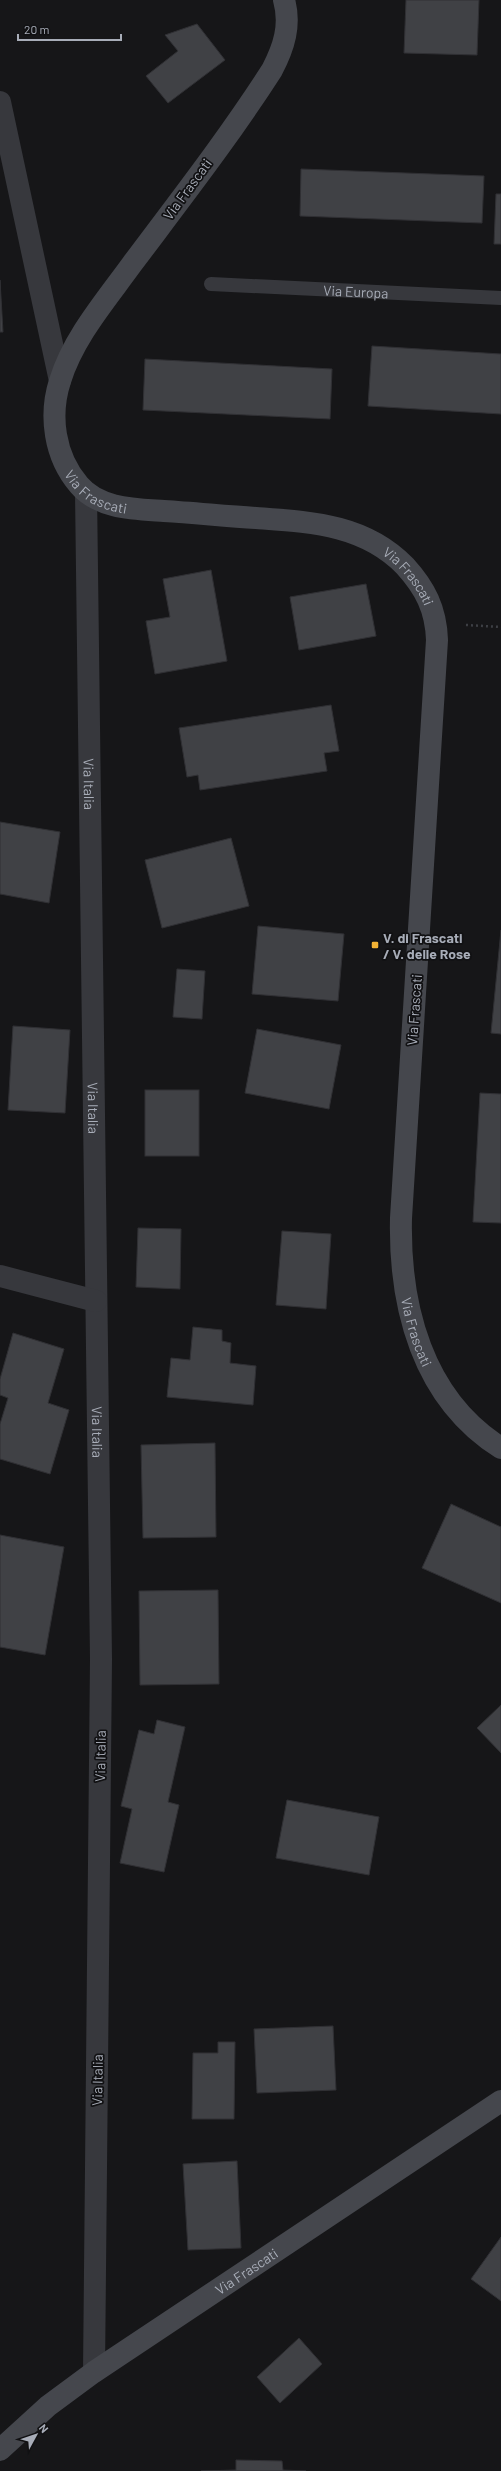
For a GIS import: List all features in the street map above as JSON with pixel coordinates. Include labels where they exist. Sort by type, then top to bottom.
[{"type":"main road","name":"Via Frascati","points":[[284,0],[287,15],[286,36],[272,70],[93,318],[67,363],[60,381],[54,414],[58,442],[66,464],[78,484],[86,492],[103,502],[125,506],[308,522],[353,532],[375,542],[399,561],[411,573],[431,602],[436,624],[401,1218],[402,1271],[413,1326],[423,1355],[439,1388],[463,1415],[501,1448]]},
{"type":"main road","name":"Via Frascati","points":[[0,2450],[48,2406],[94,2372],[501,2101]]},
{"type":"street","points":[[0,102],[60,381]]},
{"type":"street","name":"Via Italia","points":[[86,492],[101,1659],[94,2372]]},
{"type":"street","points":[[0,1276],[96,1301]]},
{"type":"lane","name":"Via Europa","points":[[211,284],[501,298]]},
{"type":"path","points":[[436,624],[501,627]]},
{"type":"building","points":[[406,0],[479,0],[477,55],[404,53]]},
{"type":"building","points":[[197,24],[225,60],[168,103],[146,76],[178,51],[165,35]]},
{"type":"building","points":[[301,169],[484,176],[482,223],[300,216]]},
{"type":"building","points":[[496,194],[501,194],[501,244],[494,244]]},
{"type":"building","points":[[0,280],[3,332],[0,332]]},
{"type":"building","points":[[372,346],[501,354],[501,414],[368,406]]},
{"type":"building","points":[[145,359],[332,369],[330,419],[143,410]]},
{"type":"building","points":[[211,570],[227,661],[155,674],[146,621],[170,617],[163,579]]},
{"type":"building","points":[[366,584],[376,636],[299,650],[290,597]]},
{"type":"building","points":[[331,705],[339,751],[324,753],[327,771],[200,790],[198,775],[187,777],[179,728]]},
{"type":"building","points":[[0,822],[60,832],[49,903],[0,894]]},
{"type":"building","points":[[231,838],[249,906],[162,928],[145,860]]},
{"type":"building","points":[[258,926],[344,934],[338,1001],[252,994]]},
{"type":"building","points":[[501,930],[501,1034],[491,1033]]},
{"type":"building","points":[[177,969],[205,971],[202,1019],[173,1017]]},
{"type":"building","points":[[13,1026],[70,1030],[65,1113],[8,1110]]},
{"type":"building","points":[[257,1029],[341,1045],[329,1109],[245,1093]]},
{"type":"building","points":[[145,1090],[199,1090],[199,1156],[145,1156]]},
{"type":"building","points":[[480,1093],[501,1094],[501,1223],[473,1222]]},
{"type":"building","points":[[138,1228],[181,1229],[180,1289],[136,1287]]},
{"type":"building","points":[[282,1231],[331,1234],[326,1309],[276,1305]]},
{"type":"building","points":[[193,1327],[222,1330],[222,1341],[231,1343],[230,1363],[256,1366],[253,1405],[167,1397],[171,1358],[190,1360]]},
{"type":"building","points":[[13,1333],[64,1349],[48,1403],[69,1410],[50,1474],[0,1459],[0,1424],[8,1398],[0,1395],[0,1379]]},
{"type":"building","points":[[215,1443],[216,1537],[143,1538],[141,1445]]},
{"type":"building","points":[[451,1504],[501,1527],[501,1603],[422,1568]]},
{"type":"building","points":[[0,1535],[64,1547],[45,1655],[0,1647]]},
{"type":"building","points":[[218,1590],[219,1684],[140,1685],[139,1591]]},
{"type":"building","points":[[501,1705],[501,1753],[477,1728]]},
{"type":"building","points":[[157,1720],[185,1727],[168,1802],[179,1805],[164,1872],[120,1863],[132,1809],[121,1806],[139,1730],[154,1734]]},
{"type":"building","points":[[287,1800],[379,1817],[369,1875],[276,1858]]},
{"type":"building","points":[[333,2026],[336,2090],[257,2093],[254,2029]]},
{"type":"building","points":[[218,2042],[235,2042],[234,2119],[192,2119],[193,2053],[218,2053]]},
{"type":"building","points":[[237,2161],[241,2248],[188,2250],[183,2164]]},
{"type":"building","points":[[501,2237],[501,2301],[471,2279]]},
{"type":"building","points":[[299,2338],[322,2364],[280,2403],[257,2377]]},
{"type":"building","points":[[236,2460],[282,2461],[283,2470],[306,2471],[201,2471],[236,2470]]},
{"type":"place","name":"V. di Frascati / V. delle Rose","points":[[375,945]]}]
